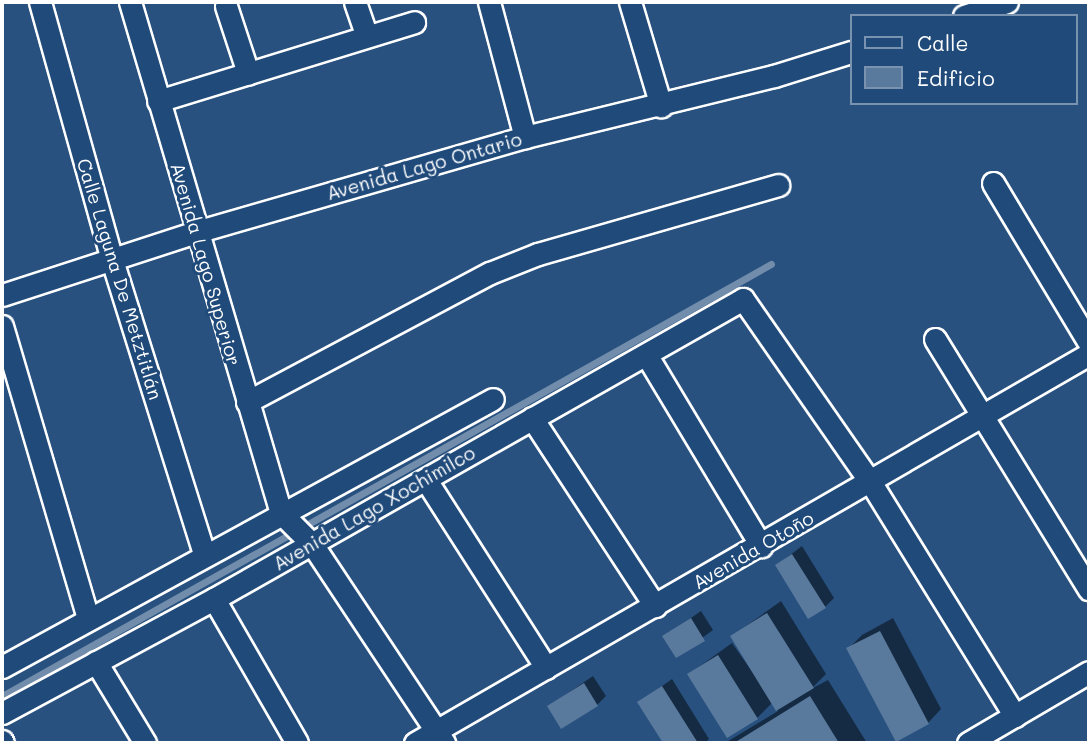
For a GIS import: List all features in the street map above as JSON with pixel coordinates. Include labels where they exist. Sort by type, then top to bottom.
[{"type":"street","name":"Calle Laguna De Metztitlán","points":[[40,2],[112,260],[204,554]]},
{"type":"street","name":"Avenida Lago Superior","points":[[130,2],[247,402],[296,529],[440,737]]},
{"type":"street","points":[[355,2],[368,36]]},
{"type":"street","points":[[489,2],[525,137]]},
{"type":"street","points":[[630,2],[661,106]]},
{"type":"street","points":[[970,14],[1007,2]]},
{"type":"street","points":[[226,6],[248,73]]},
{"type":"street","points":[[158,101],[414,22]]},
{"type":"street","name":"Avenida Lago Ontario","points":[[2,295],[196,232],[525,137],[661,106],[850,52]]},
{"type":"street","points":[[993,183],[1089,343]]},
{"type":"street","points":[[247,402],[490,273],[538,254],[778,186]]},
{"type":"street","name":"Avenida Lago Xochimilco","points":[[2,667],[204,554],[296,529],[426,480],[743,299],[871,483]]},
{"type":"street","points":[[2,326],[88,618]]},
{"type":"street","points":[[935,338],[1089,589]]},
{"type":"street","name":"Avenida Otoño","points":[[415,743],[440,737],[547,668],[984,418],[1089,354]]},
{"type":"street","points":[[647,356],[761,546]]},
{"type":"street","name":"Avenida Lago Xochimilco","points":[[2,713],[214,599],[296,529],[494,399]]},
{"type":"street","points":[[532,418],[655,606]]},
{"type":"street","points":[[426,480],[547,668]]},
{"type":"street","points":[[871,483],[1015,716]]},
{"type":"street","points":[[214,599],[297,743]]},
{"type":"street","points":[[96,662],[145,743]]},
{"type":"street","points":[[968,743],[1086,681]]},
{"type":"building","points":[[792,554],[826,608],[808,619],[775,565]]},
{"type":"building","points":[[767,613],[814,688],[776,711],[730,636]]},
{"type":"building","points":[[691,618],[705,641],[676,658],[662,636]]},
{"type":"building","points":[[880,631],[929,724],[896,742],[846,648]]},
{"type":"building","points":[[718,655],[758,719],[727,738],[687,674]]},
{"type":"building","points":[[584,683],[598,706],[561,729],[547,706]]},
{"type":"building","points":[[662,686],[698,743],[663,743],[637,702]]},
{"type":"building","points":[[810,696],[839,743],[734,743]]},
{"type":"waterway","points":[[2,696],[771,264]]}]
